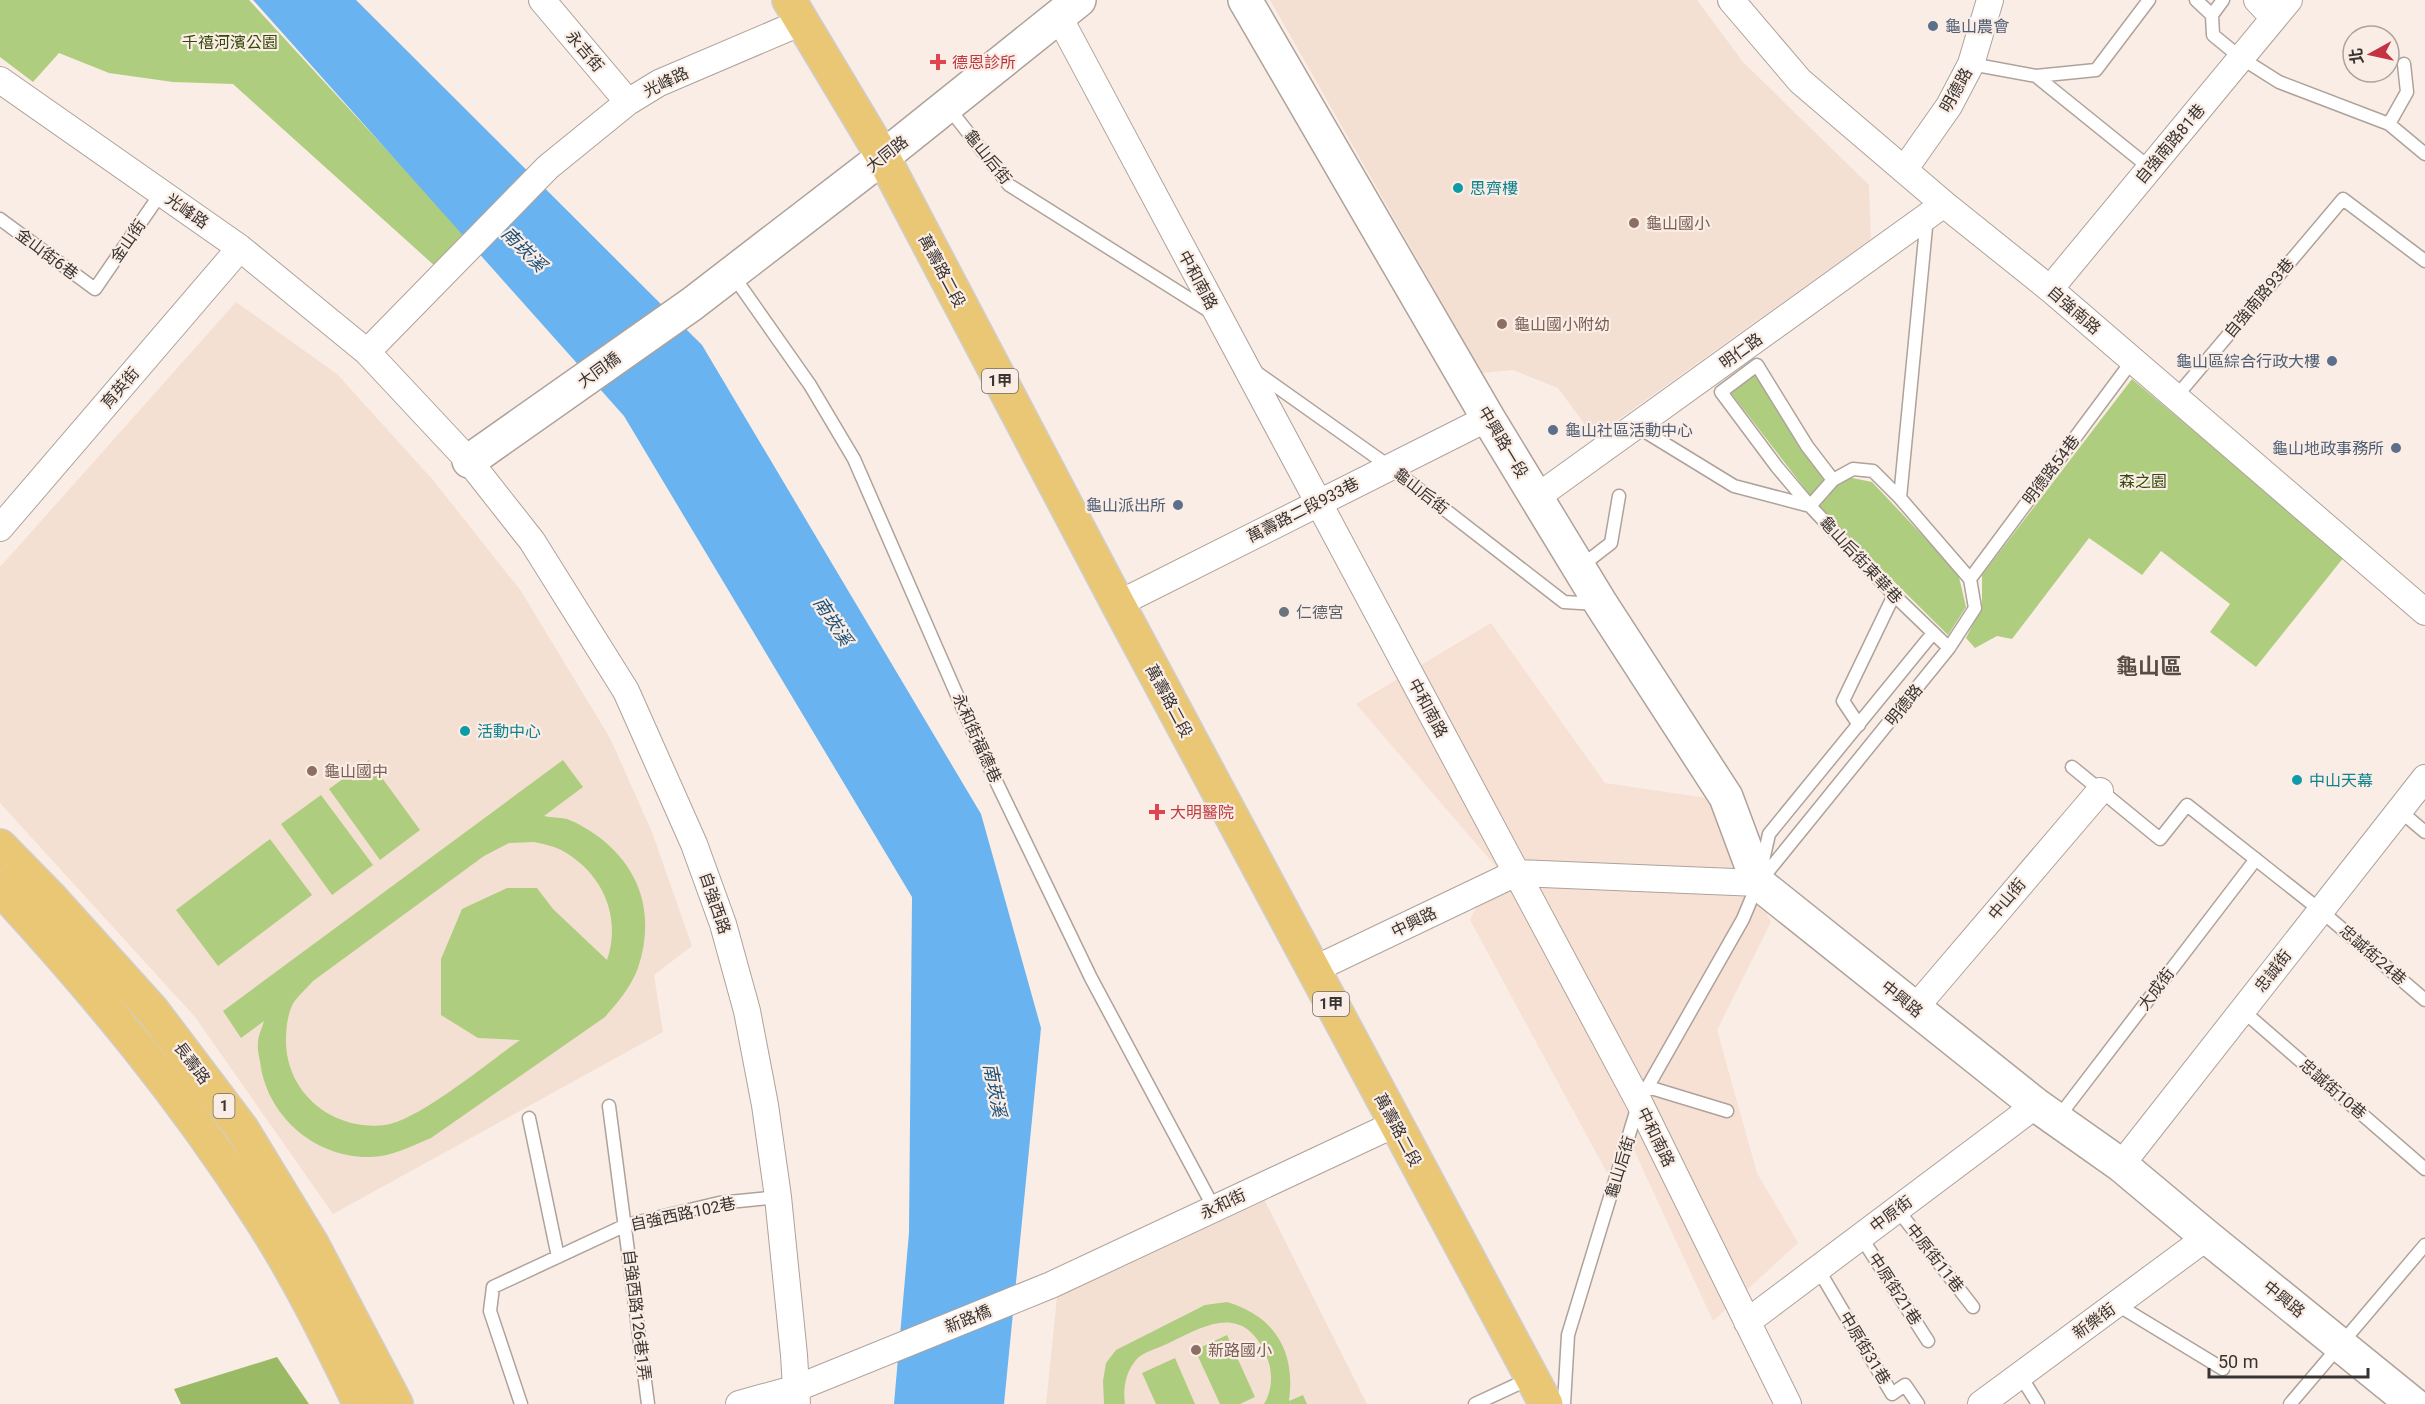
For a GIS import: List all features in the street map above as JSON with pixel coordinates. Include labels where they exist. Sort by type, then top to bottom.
[{"type":"main road","name":"萬壽路二段","points":[[796,11],[883,157],[1118,604],[1538,1391]]},
{"type":"main road","name":"長壽路","points":[[0,846],[50,897],[152,1010],[242,1130],[312,1244],[396,1404]]},
{"type":"main road","name":"長壽路","points":[[0,888],[90,986],[169,1086],[260,1216],[318,1318],[360,1404]]},
{"type":"street","name":"永吉街","points":[[542,0],[628,102]]},
{"type":"street","name":"中興路一段","points":[[1245,0],[1488,418],[1601,604],[1726,797],[1758,884]]},
{"type":"street","name":"自強南路","points":[[1731,0],[1800,81],[1904,170],[1935,210],[2050,289],[2425,612]]},
{"type":"street","name":"明德路","points":[[1904,170],[1949,106],[1971,64],[1990,0]]},
{"type":"street","name":"大同路","points":[[692,304],[883,157],[1067,6]]},
{"type":"street","name":"中和南路","points":[[1067,6],[1218,317],[1516,873],[1644,1095],[1747,1322],[1788,1404]]},
{"type":"street","name":"自強南路81巷","points":[[2050,289],[2241,58],[2273,6]]},
{"type":"street","name":"光峰路","points":[[367,352],[547,169],[628,102],[659,83],[796,11]]},
{"type":"street","name":"光峰路","points":[[0,80],[240,248],[367,352],[469,461]]},
{"type":"street","name":"明仁路","points":[[1537,497],[1935,210]]},
{"type":"street","name":"育英街","points":[[0,528],[240,248]]},
{"type":"street","name":"大同橋","points":[[469,461],[692,304]]},
{"type":"street","name":"萬壽路二段933巷","points":[[1118,604],[1488,418]]},
{"type":"street","name":"自強西路","points":[[469,461],[532,540],[626,691],[694,844],[723,924],[747,1011],[765,1105],[778,1197],[797,1396]]},
{"type":"street","name":"忠誠街","points":[[2121,1165],[2425,778]]},
{"type":"street","name":"中山街","points":[[1915,1008],[2100,791]]},
{"type":"street","name":"中興路","points":[[1313,970],[1516,873],[1758,884],[2046,1112],[2121,1165],[2413,1404]]},
{"type":"street","name":"中原街","points":[[1747,1322],[1897,1209],[2046,1112]]},
{"type":"street","name":"永和街","points":[[1051,1285],[1395,1124]]},
{"type":"street","name":"新樂街","points":[[1981,1404],[2207,1237]]},
{"type":"street","name":"新路橋","points":[[797,1396],[885,1353],[1051,1285]]},
{"type":"street","points":[[739,1404],[797,1396]]},
{"type":"lane","points":[[1971,64],[2036,76],[2096,70],[2149,0]]},
{"type":"lane","points":[[2196,0],[2212,15]]},
{"type":"lane","points":[[2223,0],[2212,15],[2213,36],[2241,58],[2279,82],[2389,124],[2425,154]]},
{"type":"lane","points":[[2389,124],[2407,92],[2404,64]]},
{"type":"lane","points":[[2036,76],[2150,168]]},
{"type":"lane","name":"龜山后街","points":[[947,106],[1009,185],[1218,317]]},
{"type":"lane","name":"金山街","points":[[95,289],[161,193]]},
{"type":"lane","name":"自強南路93巷","points":[[2175,398],[2343,199],[2425,261]]},
{"type":"lane","points":[[1900,498],[1935,210]]},
{"type":"lane","name":"金山街6巷","points":[[0,219],[95,289]]},
{"type":"lane","name":"永和街福德巷","points":[[732,273],[810,385],[854,459],[981,750],[1091,978],[1214,1208]]},
{"type":"lane","name":"明德路54巷","points":[[1970,579],[2133,361]]},
{"type":"lane","name":"龜山后街","points":[[1245,364],[1390,467],[1564,602],[1601,604]]},
{"type":"lane","points":[[1833,480],[1807,446],[1756,364],[1721,392],[1777,467],[1810,506],[1833,480],[1853,469],[1874,471],[1970,579]]},
{"type":"lane","name":"龜山后街東華巷","points":[[1636,426],[1734,486],[1810,506],[1894,595],[1949,648]]},
{"type":"lane","points":[[1580,568],[1611,543],[1619,495]]},
{"type":"lane","name":"明德路","points":[[1758,884],[1949,648],[1975,608],[1970,579]]},
{"type":"lane","points":[[1858,725],[1844,701],[1894,595]]},
{"type":"lane","name":"明德路","points":[[1758,884],[1769,834],[1933,633]]},
{"type":"lane","points":[[2072,767],[2100,791]]},
{"type":"lane","name":"忠誠街24巷","points":[[2100,791],[2160,839],[2187,805],[2320,910],[2425,1000]]},
{"type":"lane","points":[[2399,810],[2425,831]]},
{"type":"lane","name":"大成街","points":[[2046,1112],[2256,859]]},
{"type":"lane","name":"龜山后街","points":[[1564,1404],[1568,1335],[1644,1095],[1743,918],[1758,884]]},
{"type":"lane","name":"忠誠街10巷","points":[[2242,1010],[2425,1169]]},
{"type":"lane","points":[[1644,1095],[1727,1111]]},
{"type":"lane","name":"自強西路126巷1弄","points":[[609,1106],[648,1404]]},
{"type":"lane","points":[[529,1118],[558,1257]]},
{"type":"lane","name":"自強西路102巷","points":[[521,1404],[490,1311],[493,1287],[626,1225],[719,1203],[778,1197]]},
{"type":"lane","name":"中原街11巷","points":[[1897,1209],[1973,1307]]},
{"type":"lane","name":"中原街21巷","points":[[1861,1237],[1929,1341]]},
{"type":"lane","points":[[2290,1404],[2425,1245]]},
{"type":"lane","name":"中原街31巷","points":[[1818,1269],[1892,1394],[1905,1385],[1918,1404]]},
{"type":"lane","points":[[2116,1304],[2223,1369]]},
{"type":"lane","points":[[2020,1375],[2038,1404]]},
{"type":"lane","points":[[1475,1404],[1538,1391]]},
{"type":"shaded area","name":"龜山國小","points":[[1270,0],[1697,0],[1743,62],[1869,185],[1871,239],[1594,437],[1558,388],[1513,370],[1482,373]]},
{"type":"shaded area","name":"龜山國中","points":[[236,302],[337,374],[433,480],[521,591],[610,738],[652,832],[692,946],[654,975],[663,1032],[333,1214],[195,1017],[0,803],[0,567]]},
{"type":"shaded area","points":[[1491,623],[1605,783],[1707,798],[1771,922],[1717,1030],[1757,1173],[1798,1243],[1713,1321],[1633,1148],[1607,1173],[1470,920],[1496,867],[1356,704]]},
{"type":"shaded area","name":"新路國小","points":[[1263,1197],[1367,1404],[1046,1404],[1057,1297]]},
{"type":"green space","name":"千禧河濱公園","points":[[0,0],[249,0],[465,235],[436,267],[233,84],[173,82],[109,73],[59,53],[33,82],[0,57]]},
{"type":"green space","points":[[1752,369],[1809,454],[1828,473],[1872,482],[1958,573],[1966,607],[1948,635],[1819,507],[1724,384]]},
{"type":"green space","name":"森之園","points":[[2132,379],[2344,557],[2256,667],[2210,632],[2230,604],[2161,551],[2142,575],[2089,538],[2012,639],[1997,636],[1975,648],[1966,638],[1982,606],[1982,575]]},
{"type":"green space","points":[[369,760],[420,830],[380,860],[329,789]]},
{"type":"green space","points":[[563,760],[583,787],[544,816],[567,819],[599,837],[626,864],[641,895],[645,930],[638,968],[628,988],[605,1017],[431,1138],[394,1153],[378,1157],[349,1155],[330,1150],[296,1130],[272,1099],[264,1081],[258,1048],[264,1021],[241,1038],[223,1011]],"holes":[[[534,842],[558,849],[575,859],[598,883],[610,912],[612,927],[607,960],[553,909],[537,888],[507,888],[462,909],[441,959],[441,1015],[478,1038],[520,1040],[434,1102],[399,1121],[385,1125],[348,1122],[316,1105],[304,1093],[288,1061],[287,1027],[290,1011],[296,999],[313,981],[484,856],[509,843]]]},
{"type":"green space","points":[[321,795],[373,865],[332,895],[281,824]]},
{"type":"green space","points":[[270,839],[312,895],[218,966],[176,910]]},
{"type":"green space","points":[[1227,1302],[1258,1316],[1279,1338],[1289,1367],[1289,1401],[1303,1395],[1307,1404],[1264,1404],[1271,1380],[1266,1355],[1257,1339],[1246,1329],[1235,1324],[1223,1323],[1197,1330],[1142,1355],[1132,1365],[1127,1376],[1125,1404],[1104,1404],[1103,1381],[1106,1363],[1116,1350],[1205,1305]]},
{"type":"green space","points":[[1227,1335],[1255,1397],[1240,1404],[1220,1404],[1195,1350]]},
{"type":"green space","points":[[277,1357],[309,1404],[181,1404],[174,1389]]},
{"type":"green space","points":[[1175,1358],[1195,1404],[1156,1404],[1142,1373]]},
{"type":"water","name":"南崁溪","points":[[253,0],[356,0],[702,345],[981,814],[1041,1028],[1004,1404],[894,1404],[909,1233],[912,897],[624,416]]},
{"type":"place","name":"龜山農會","points":[[1933,26]]},
{"type":"place","name":"德恩診所","points":[[938,62]]},
{"type":"place","name":"思齊樓","points":[[1458,188]]},
{"type":"place","name":"龜山國小","points":[[1634,223]]},
{"type":"place","name":"龜山國小附幼","points":[[1502,324]]},
{"type":"place","name":"龜山區綜合行政大樓","points":[[2332,361]]},
{"type":"place","name":"龜山社區活動中心","points":[[1553,430]]},
{"type":"place","name":"龜山地政事務所","points":[[2396,448]]},
{"type":"place","name":"龜山派出所","points":[[1178,505]]},
{"type":"place","name":"仁德宮","points":[[1284,612]]},
{"type":"place","name":"活動中心","points":[[465,731]]},
{"type":"place","name":"龜山國中","points":[[312,771]]},
{"type":"place","name":"中山天幕","points":[[2297,780]]},
{"type":"place","name":"大明醫院","points":[[1157,812]]},
{"type":"place","name":"新路國小","points":[[1196,1350]]},
{"type":"district","name":"龜山區","points":[[2149,666]]}]
